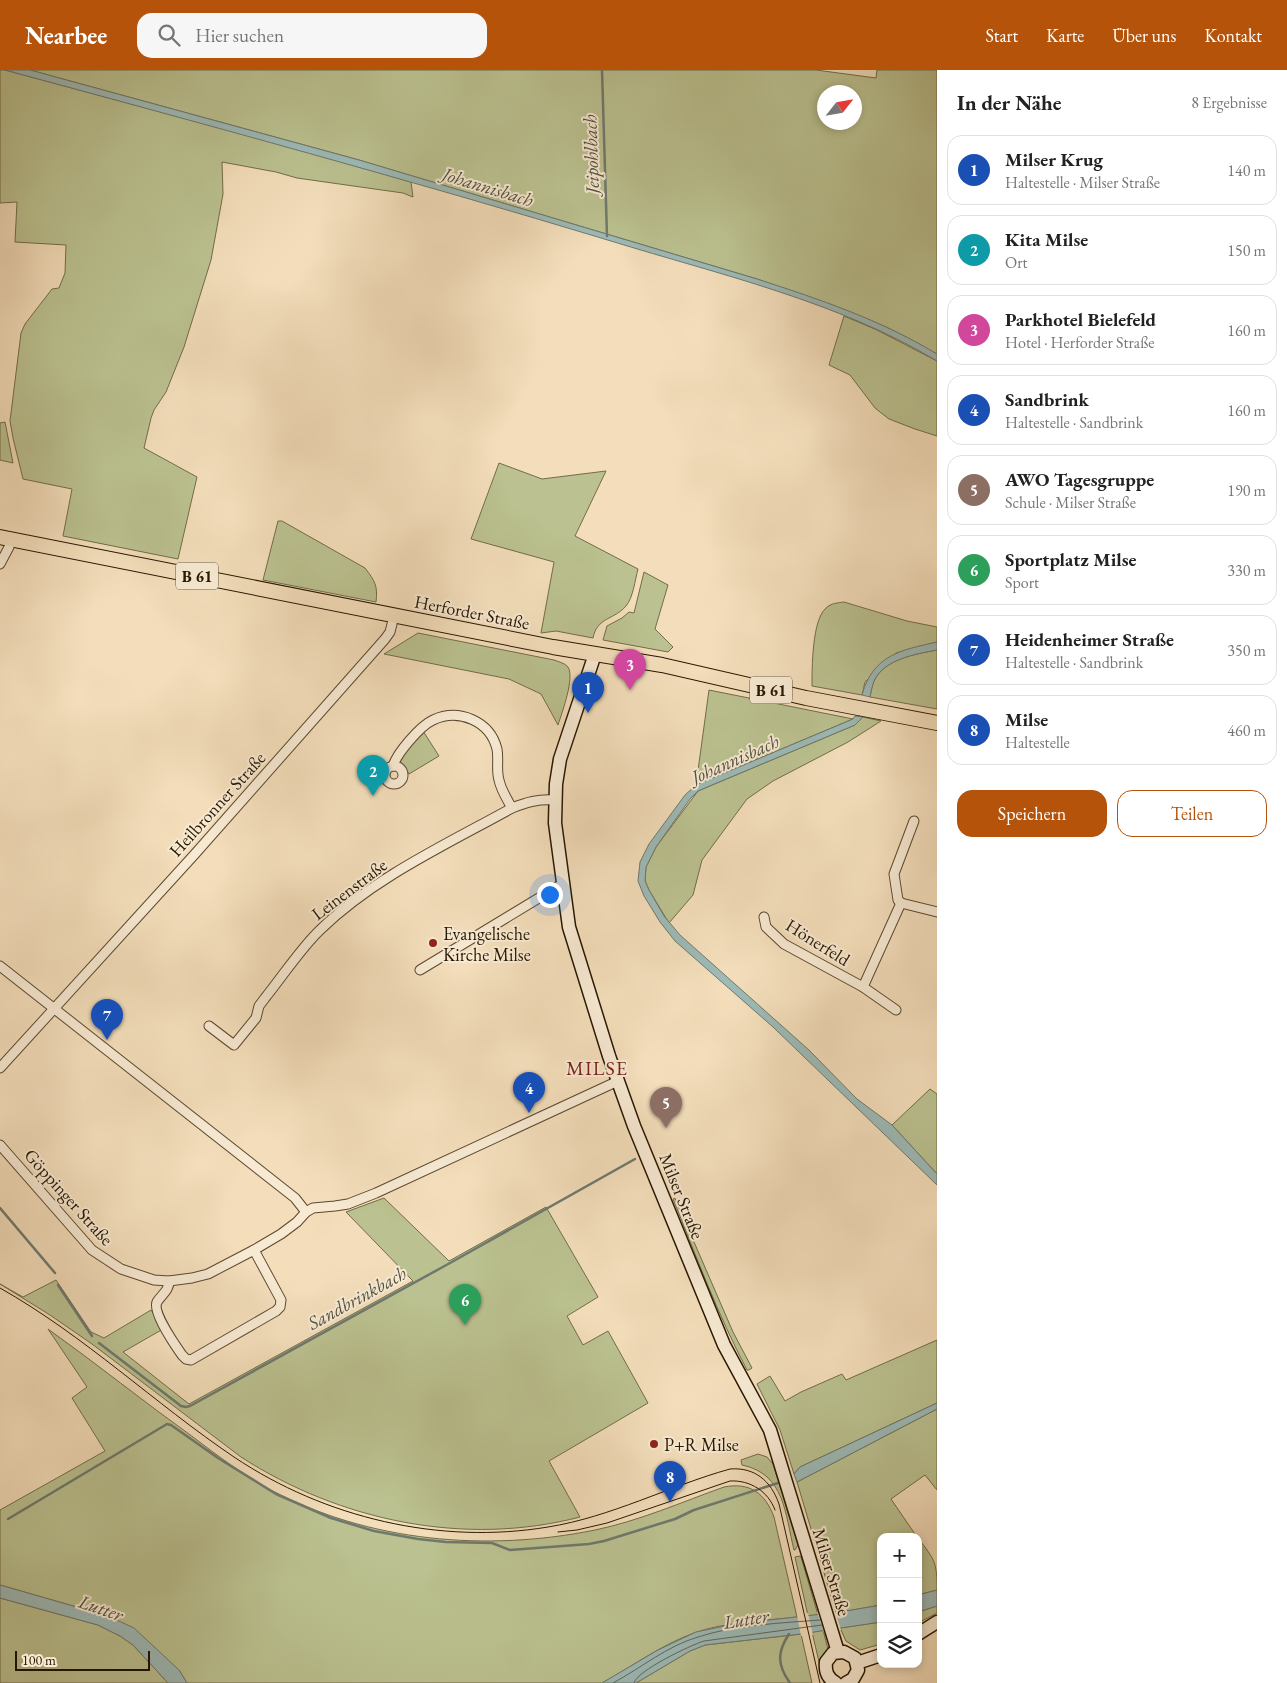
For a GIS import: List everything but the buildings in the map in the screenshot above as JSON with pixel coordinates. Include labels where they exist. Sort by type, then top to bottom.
[{"type":"main road","name":"Herforder Straße","points":[[5,538],[553,647],[662,666],[937,723]]},
{"type":"main road","name":"Milser Straße","points":[[594,654],[560,759],[554,800],[562,885],[572,940],[618,1081],[675,1227],[724,1345],[764,1418],[783,1468],[836,1646]]},
{"type":"main road","points":[[922,1631],[937,1622]]},
{"type":"main road","points":[[836,1683],[830,1679],[826,1668],[829,1657],[836,1646],[855,1658],[857,1663],[856,1675],[851,1681],[846,1683]]},
{"type":"main road","points":[[857,1663],[877,1656]]},
{"type":"street","points":[[0,564],[9,547],[5,538]]},
{"type":"street","name":"Heilbronner Straße","points":[[0,1068],[194,855],[386,639],[394,616]]},
{"type":"street","points":[[393,766],[419,730],[429,722],[446,715],[468,717],[481,724],[493,739],[498,754],[498,780],[512,808]]},
{"type":"street","name":"Leinenstraße","points":[[209,1026],[234,1045],[256,1018],[259,1006],[323,926],[393,874],[512,808],[534,800],[554,800]]},
{"type":"street","points":[[914,821],[894,874],[898,900],[901,904],[937,912]]},
{"type":"street","points":[[420,970],[562,885]]},
{"type":"street","name":"Hönerfeld","points":[[863,987],[901,904]]},
{"type":"street","name":"Hönerfeld","points":[[764,917],[766,928],[784,944],[863,987],[896,1010]]},
{"type":"street","points":[[0,966],[295,1198],[306,1212],[313,1208],[348,1204],[376,1193],[618,1081]]},
{"type":"street","name":"Göppinger Straße","points":[[0,1144],[92,1250],[121,1269],[154,1280],[169,1281],[208,1274],[281,1234],[306,1212]]},
{"type":"street","points":[[169,1281],[169,1287],[157,1302],[157,1313],[182,1356],[186,1360],[191,1360],[280,1307],[281,1300],[254,1250]]},
{"type":"green space","points":[[0,70],[258,138],[411,182],[413,197],[403,193],[297,178],[222,162],[223,194],[211,260],[184,347],[166,392],[154,410],[144,448],[197,477],[178,559],[63,536],[72,489],[23,479],[10,421],[21,333],[25,324],[52,289],[59,288],[65,273],[66,245],[15,242],[17,202],[0,203]]},
{"type":"green space","points":[[30,70],[816,70],[876,78],[877,70],[937,70],[937,354],[888,328],[843,309],[757,279],[359,160]]},
{"type":"green space","points":[[844,316],[877,330],[937,361],[937,436],[889,419],[875,408],[850,375],[829,365]]},
{"type":"green space","points":[[5,422],[13,463],[0,460],[0,423]]},
{"type":"green space","points":[[499,463],[542,479],[606,471],[575,536],[638,569],[628,603],[621,611],[598,626],[593,638],[556,631],[541,633],[554,562],[471,539]]},
{"type":"green space","points":[[278,521],[282,521],[365,568],[375,584],[377,592],[376,602],[263,580]]},
{"type":"green space","points":[[644,572],[668,585],[655,629],[673,647],[668,652],[603,640],[607,626],[629,612],[634,613]]},
{"type":"green space","points":[[844,602],[907,621],[937,627],[937,642],[896,653],[865,682],[862,695],[812,686],[815,633],[821,614],[828,606]]},
{"type":"green space","points":[[418,633],[554,660],[565,664],[570,672],[570,679],[558,725],[541,694],[509,679],[384,654]]},
{"type":"green space","points":[[937,650],[937,709],[870,697],[874,681],[885,667],[901,659]]},
{"type":"green space","points":[[709,690],[853,719],[696,785]]},
{"type":"green space","points":[[863,717],[881,721],[848,742],[773,781],[747,799],[702,860],[693,895],[669,923],[645,881],[646,867],[656,847],[698,791],[855,725]]},
{"type":"green space","points":[[423,731],[439,756],[409,774],[400,761],[400,757]]},
{"type":"green space","points":[[930,1089],[937,1094],[937,1174],[892,1125]]},
{"type":"green space","points":[[384,1198],[449,1261],[546,1207],[598,1297],[567,1316],[583,1345],[608,1331],[648,1403],[549,1461],[580,1517],[536,1526],[492,1529],[448,1528],[404,1522],[361,1512],[320,1498],[279,1479],[241,1457],[92,1344],[0,1284],[23,1297],[56,1280],[91,1332],[104,1338],[151,1310],[163,1329],[123,1352],[189,1404],[413,1281],[346,1212]]},
{"type":"green space","points":[[675,1198],[733,1332],[752,1368],[749,1370],[747,1370],[736,1349],[717,1307],[673,1199]]},
{"type":"green space","points":[[48,1329],[221,1458],[271,1490],[309,1508],[348,1521],[388,1531],[429,1538],[471,1541],[554,1537],[628,1522],[724,1487],[742,1486],[749,1488],[766,1501],[774,1517],[797,1617],[731,1624],[694,1633],[659,1650],[602,1683],[187,1683],[179,1670],[120,1622],[108,1616],[0,1585],[0,1510],[105,1451],[72,1398],[87,1387]]},
{"type":"green space","points":[[937,1340],[937,1403],[800,1467],[794,1474],[780,1430],[757,1384],[770,1376],[785,1401],[842,1374],[846,1380]]},
{"type":"green space","points":[[937,1409],[937,1490],[925,1475],[891,1499],[914,1533],[877,1533],[877,1606],[836,1613],[797,1482]]},
{"type":"green space","points":[[758,1454],[767,1457],[773,1464],[798,1545],[795,1550],[781,1497],[775,1486],[767,1477],[756,1470],[742,1465],[741,1460]]},
{"type":"green space","points":[[922,1543],[934,1562],[937,1590],[922,1594]]},
{"type":"green space","points":[[800,1556],[818,1615],[808,1616],[795,1557]]},
{"type":"green space","points":[[0,1598],[98,1625],[120,1636],[133,1645],[168,1683],[0,1683]]},
{"type":"green space","points":[[937,1606],[937,1613],[922,1621],[922,1611]]},
{"type":"green space","points":[[877,1623],[877,1645],[860,1650],[846,1641],[840,1628]]},
{"type":"green space","points":[[823,1630],[828,1649],[829,1683],[824,1683],[812,1632]]},
{"type":"green space","points":[[801,1634],[812,1683],[636,1683],[690,1651],[705,1645]]},
{"type":"water","points":[[5,70],[30,70],[359,160],[757,279],[826,303],[894,331],[937,354],[937,361],[899,340],[859,322],[778,291],[536,218]]},
{"type":"water","points":[[937,642],[937,650],[901,659],[885,667],[874,681],[870,697],[862,695],[873,671],[890,656]]},
{"type":"water","points":[[855,716],[863,717],[855,725],[698,791],[690,799],[656,847],[646,867],[645,881],[664,916],[680,935],[809,1050],[857,1099],[892,1125],[937,1174],[937,1185],[773,1027],[675,941],[660,922],[644,896],[638,881],[640,862],[649,844],[685,795],[696,785],[853,719]]},
{"type":"water","points":[[937,1403],[937,1409],[797,1482],[794,1474],[800,1467]]},
{"type":"water","points":[[0,1585],[108,1616],[134,1628],[179,1670],[187,1683],[168,1683],[133,1645],[98,1625],[0,1598]]},
{"type":"water","points":[[937,1590],[937,1606],[922,1611],[922,1594]]},
{"type":"water","points":[[877,1606],[877,1623],[705,1645],[690,1651],[636,1683],[602,1683],[658,1650],[696,1632],[734,1624],[840,1612]]},
{"type":"pier","points":[[835,1610],[841,1630],[824,1633],[817,1612]]},
{"type":"pier","points":[[808,1613],[813,1635],[801,1636],[797,1615]]},
{"type":"waterway","name":"Jeipohlbach","points":[[602,70],[607,236]]},
{"type":"waterway","name":"Sandbrinkbach","points":[[99,1343],[181,1406],[190,1406],[635,1159]]},
{"type":"waterway","name":"Sandbrinkbach","points":[[0,1208],[55,1273]]},
{"type":"waterway","name":"Sandbrinkbach","points":[[58,1285],[92,1336]]},
{"type":"waterway","points":[[8,1519],[167,1424],[276,1494],[331,1518],[374,1531],[418,1539],[492,1543],[510,1550],[589,1544],[604,1541],[675,1519],[694,1510],[781,1482]]},
{"type":"waterway","points":[[789,1634],[782,1647],[780,1658],[783,1670],[790,1683]]},
{"type":"tram line","points":[[0,1288],[61,1327],[234,1457],[269,1478],[306,1496],[345,1511],[385,1522],[425,1529],[466,1532],[507,1532],[548,1527],[617,1509],[730,1469],[747,1470],[754,1473],[767,1482],[779,1504],[820,1683]]},
{"type":"tram line","points":[[558,1532],[607,1523],[730,1481],[744,1482],[757,1488],[768,1497],[775,1510]]},
{"type":"place","name":"Parkhotel Bielefeld","points":[[630,690]]},
{"type":"place","name":"Milser Krug","points":[[588,713]]},
{"type":"place","name":"Kita Milse","points":[[373,796]]},
{"type":"place","name":"Evangelische Kirche Milse","points":[[433,943]]},
{"type":"place","name":"Heidenheimer Straße","points":[[107,1040]]},
{"type":"place","name":"Sandbrink","points":[[529,1113]]},
{"type":"place","name":"AWO Tagesgruppe","points":[[666,1128]]},
{"type":"place","name":"Sportplatz Milse","points":[[465,1325]]},
{"type":"place","name":"P+R Milse","points":[[654,1444]]},
{"type":"place","name":"Milse","points":[[670,1502]]},
{"type":"district","name":"MILSE","points":[[597,1068]]},
{"type":"water label","name":"Johannisbach","points":[[488,187]]},
{"type":"water label","name":"Johannisbach","points":[[735,759]]},
{"type":"water label","name":"Lutter","points":[[101,1608]]},
{"type":"water label","name":"Lutter","points":[[746,1619]]}]
